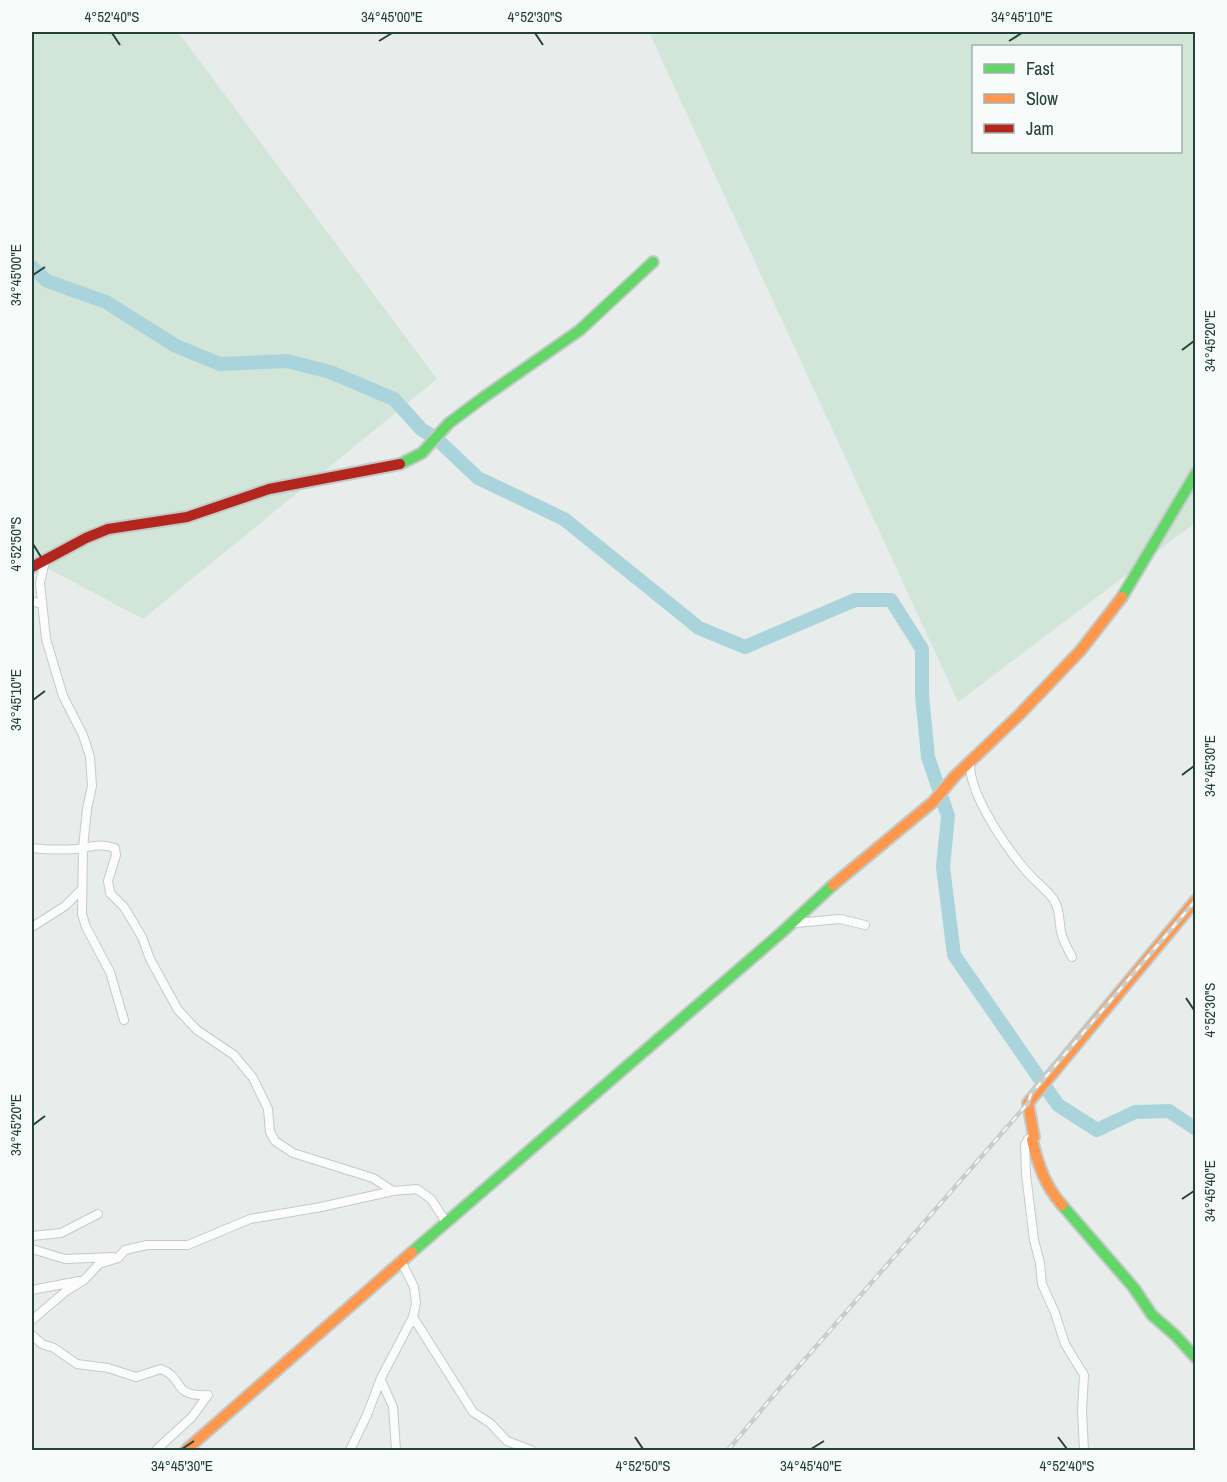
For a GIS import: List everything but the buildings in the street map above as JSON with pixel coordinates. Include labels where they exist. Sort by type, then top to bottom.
[{"type":"main road","points":[[32,567],[108,529],[187,517],[269,489],[405,463],[419,455],[453,420],[495,387],[566,341],[607,307],[653,262]]},
{"type":"main road","points":[[186,1450],[786,929],[859,862],[933,802],[950,781],[1081,650],[1115,606],[1196,473]]},
{"type":"main road","points":[[1196,900],[1028,1103],[1034,1151],[1053,1195],[1134,1288],[1152,1315],[1196,1358]]},
{"type":"street","points":[[45,561],[40,583],[46,639],[63,696],[83,735],[90,757],[92,786],[83,848],[82,914],[86,927],[110,972],[124,1020]]},
{"type":"street","points":[[32,601],[41,604]]},
{"type":"street","points":[[970,762],[970,773],[974,785],[999,835],[1012,855],[1055,902],[1061,934],[1072,957]]},
{"type":"street","points":[[32,848],[83,848],[97,844],[115,848],[116,855],[108,881],[110,893],[124,907],[142,937],[150,958],[178,1010],[197,1030],[234,1055],[254,1078],[268,1108],[270,1132],[274,1141],[293,1153],[373,1178],[393,1191]]},
{"type":"street","points":[[32,927],[65,906],[82,889]]},
{"type":"street","points":[[786,929],[793,923],[816,920],[840,920],[865,925]]},
{"type":"street","points":[[1034,1137],[1028,1139],[1025,1145],[1025,1163],[1034,1240],[1043,1289],[1055,1313],[1065,1344],[1084,1376],[1082,1411],[1084,1450]]},
{"type":"street","points":[[32,1320],[84,1280],[99,1264],[118,1258],[125,1250],[147,1245],[179,1246],[199,1242],[225,1228],[250,1219],[321,1207],[393,1191],[417,1189],[423,1191],[431,1199],[446,1222]]},
{"type":"street","points":[[32,1236],[61,1233],[98,1214]]},
{"type":"street","points":[[32,1249],[65,1259],[118,1258]]},
{"type":"street","points":[[350,1450],[381,1380],[413,1317],[416,1303],[414,1287],[401,1261]]},
{"type":"street","points":[[32,1290],[84,1280]]},
{"type":"street","points":[[413,1317],[473,1412],[512,1443],[531,1450]]},
{"type":"street","points":[[32,1335],[42,1344],[54,1348],[77,1364],[108,1368],[136,1377],[161,1369],[169,1374],[185,1393],[191,1396],[208,1395],[192,1417],[156,1450]]},
{"type":"street","points":[[381,1380],[393,1407],[396,1450]]},
{"type":"green space","points":[[32,32],[178,32],[437,379],[143,619],[32,560]]},
{"type":"green space","points":[[649,32],[1195,32],[1195,523],[958,702]]},
{"type":"waterway","points":[[32,267],[47,281],[106,302],[176,346],[220,364],[287,361],[330,372],[394,399],[421,429],[437,439],[478,478],[564,519],[699,628],[745,647],[855,600],[891,600],[922,649],[922,695],[928,757],[948,816],[943,867],[954,955],[1058,1105],[1097,1130],[1135,1112],[1169,1111],[1196,1129]]},
{"type":"railway","points":[[728,1450],[1028,1103],[1031,1094],[1196,900]]},
{"type":"traffic: fast","points":[[400,464],[422,453],[449,423],[580,330],[653,262]]},
{"type":"traffic: fast","points":[[1122,597],[1196,473]]},
{"type":"traffic: fast","points":[[412,1252],[781,933],[833,885]]},
{"type":"traffic: fast","points":[[1062,1205],[1134,1288],[1152,1315],[1196,1358]]},
{"type":"traffic: slow","points":[[833,885],[933,802],[955,776],[1019,715],[1081,650],[1122,597]]},
{"type":"traffic: slow","points":[[1062,1205],[1051,1190],[1040,1166],[1032,1140],[1034,1137],[1028,1103],[1196,900]]},
{"type":"traffic: slow","points":[[186,1450],[412,1252]]},
{"type":"traffic: jam","points":[[32,567],[108,529],[187,517],[269,489],[400,464]]}]
